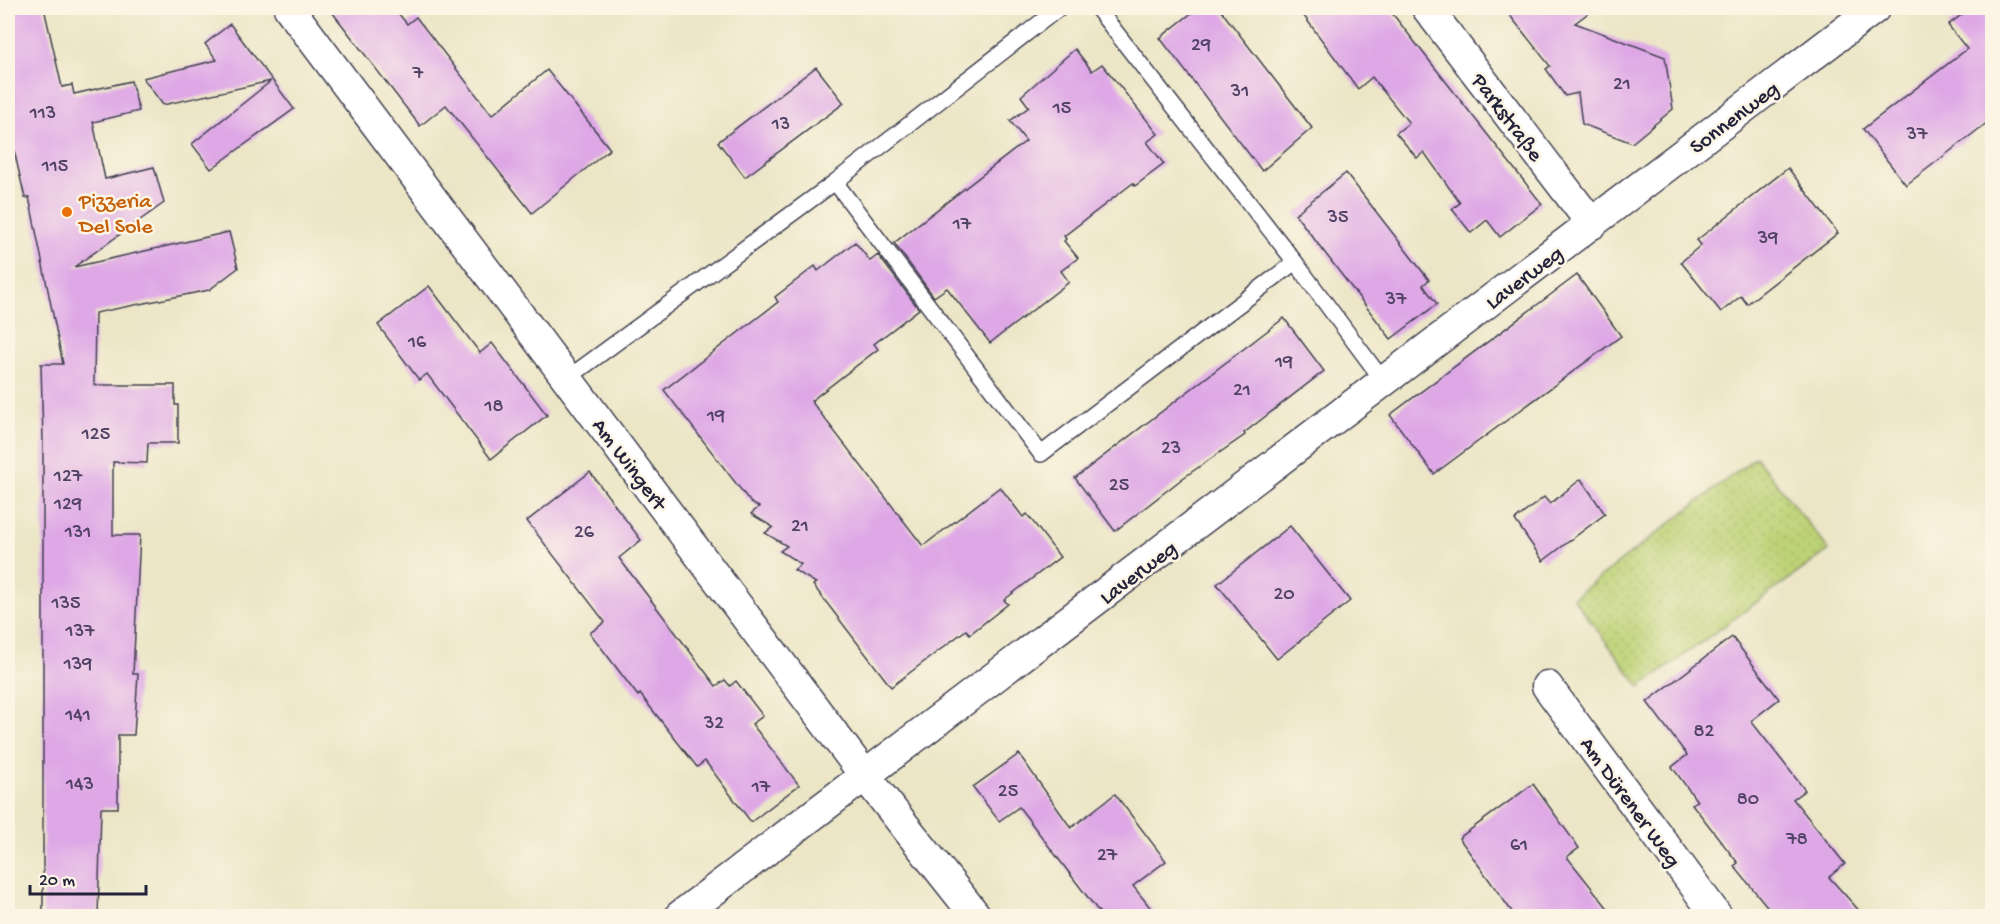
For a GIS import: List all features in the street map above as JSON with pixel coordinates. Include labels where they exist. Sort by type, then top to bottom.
[{"type":"street","name":"Am Wingert","points":[[289,8],[866,777],[976,916]]},
{"type":"street","name":"Parkstraße","points":[[1427,8],[1592,224]]},
{"type":"street","name":"Sonnenweg","points":[[1592,224],[1875,8]]},
{"type":"street","name":"Laverweg","points":[[680,916],[1592,224]]},
{"type":"street","name":"Am Dürener Weg","points":[[1547,687],[1717,916]]},
{"type":"lane","points":[[568,378],[835,182],[1059,8]]},
{"type":"lane","points":[[1097,8],[1295,262],[1384,382]]},
{"type":"lane","points":[[835,182],[1041,454],[1295,262]]},
{"type":"green space","points":[[1756,457],[1829,550],[1640,687],[1573,598]]},
{"type":"building","points":[[8,8],[44,8],[62,87],[72,85],[74,94],[131,81],[139,111],[93,122],[105,179],[154,167],[164,203],[74,267],[229,232],[238,268],[209,290],[95,313],[94,385],[175,385],[175,405],[178,405],[178,443],[148,443],[147,463],[113,462],[113,535],[140,535],[133,674],[138,674],[134,735],[118,735],[118,808],[101,808],[98,916],[43,916],[41,364],[63,364],[29,197],[25,198],[8,124]]},
{"type":"building","points":[[329,8],[394,8],[407,24],[416,17],[492,115],[547,70],[610,149],[532,213],[446,105],[420,126]]},
{"type":"building","points":[[1198,8],[1219,8],[1312,128],[1262,171],[1160,38]]},
{"type":"building","points":[[1298,8],[1388,8],[1542,204],[1500,237],[1487,220],[1471,233],[1452,209],[1460,203],[1424,152],[1417,158],[1396,133],[1409,123],[1372,77],[1358,89]]},
{"type":"building","points":[[1504,8],[1595,8],[1575,23],[1665,57],[1673,109],[1632,143],[1582,124],[1578,93],[1565,96],[1546,69],[1550,66]]},
{"type":"building","points":[[1971,8],[1992,8],[1992,119],[1906,185],[1863,129],[1967,49],[1948,25]]},
{"type":"building","points":[[230,24],[294,109],[211,169],[192,144],[271,81],[163,105],[143,78],[217,60],[205,44]]},
{"type":"building","points":[[1075,49],[1092,71],[1102,64],[1158,134],[1147,142],[1164,164],[1135,186],[1133,183],[1064,236],[1066,239],[1064,241],[1078,258],[1061,271],[1069,282],[990,343],[947,288],[934,297],[894,243],[1026,141],[1010,121],[1029,107],[1021,96]]},
{"type":"building","points":[[816,67],[844,103],[745,177],[718,142]]},
{"type":"building","points":[[1788,168],[1838,233],[1747,304],[1741,296],[1721,312],[1681,262],[1701,245],[1697,240]]},
{"type":"building","points":[[1346,173],[1429,280],[1423,285],[1437,304],[1391,339],[1295,214]]},
{"type":"building","points":[[855,242],[870,261],[878,255],[919,309],[874,344],[878,349],[811,401],[923,546],[1000,487],[1023,517],[1027,514],[1060,557],[1004,600],[1008,604],[970,634],[966,630],[891,687],[813,585],[816,583],[794,570],[801,564],[780,551],[787,546],[765,533],[773,527],[751,514],[759,507],[751,503],[664,390],[778,302],[775,297],[815,266],[818,271]]},
{"type":"building","points":[[1577,275],[1621,336],[1434,474],[1390,415]]},
{"type":"building","points":[[429,286],[480,353],[492,343],[547,415],[491,459],[427,374],[419,380],[378,325]]},
{"type":"building","points":[[1284,318],[1324,371],[1244,433],[1245,435],[1183,478],[1115,531],[1075,478]]},
{"type":"building","points":[[590,472],[641,540],[619,558],[716,686],[725,680],[730,686],[736,681],[763,716],[752,724],[799,785],[751,822],[705,761],[697,767],[640,694],[638,696],[590,633],[605,622],[527,521]]},
{"type":"building","points":[[1581,479],[1605,514],[1543,561],[1515,520],[1544,497],[1550,504]]},
{"type":"building","points":[[1290,526],[1350,601],[1277,659],[1217,584]]},
{"type":"building","points":[[1732,637],[1779,699],[1751,721],[1805,790],[1793,799],[1845,864],[1829,877],[1864,916],[1775,916],[1734,866],[1738,863],[1692,804],[1697,801],[1672,767],[1687,755],[1647,702]]},
{"type":"building","points":[[1019,754],[1071,828],[1115,794],[1166,861],[1133,886],[1157,916],[1102,916],[1019,807],[999,821],[973,787]]},
{"type":"building","points":[[1533,784],[1579,848],[1567,857],[1614,916],[1515,916],[1459,838]]},
{"type":"place","name":"Pizzeria Del Sole","points":[[67,212]]}]
